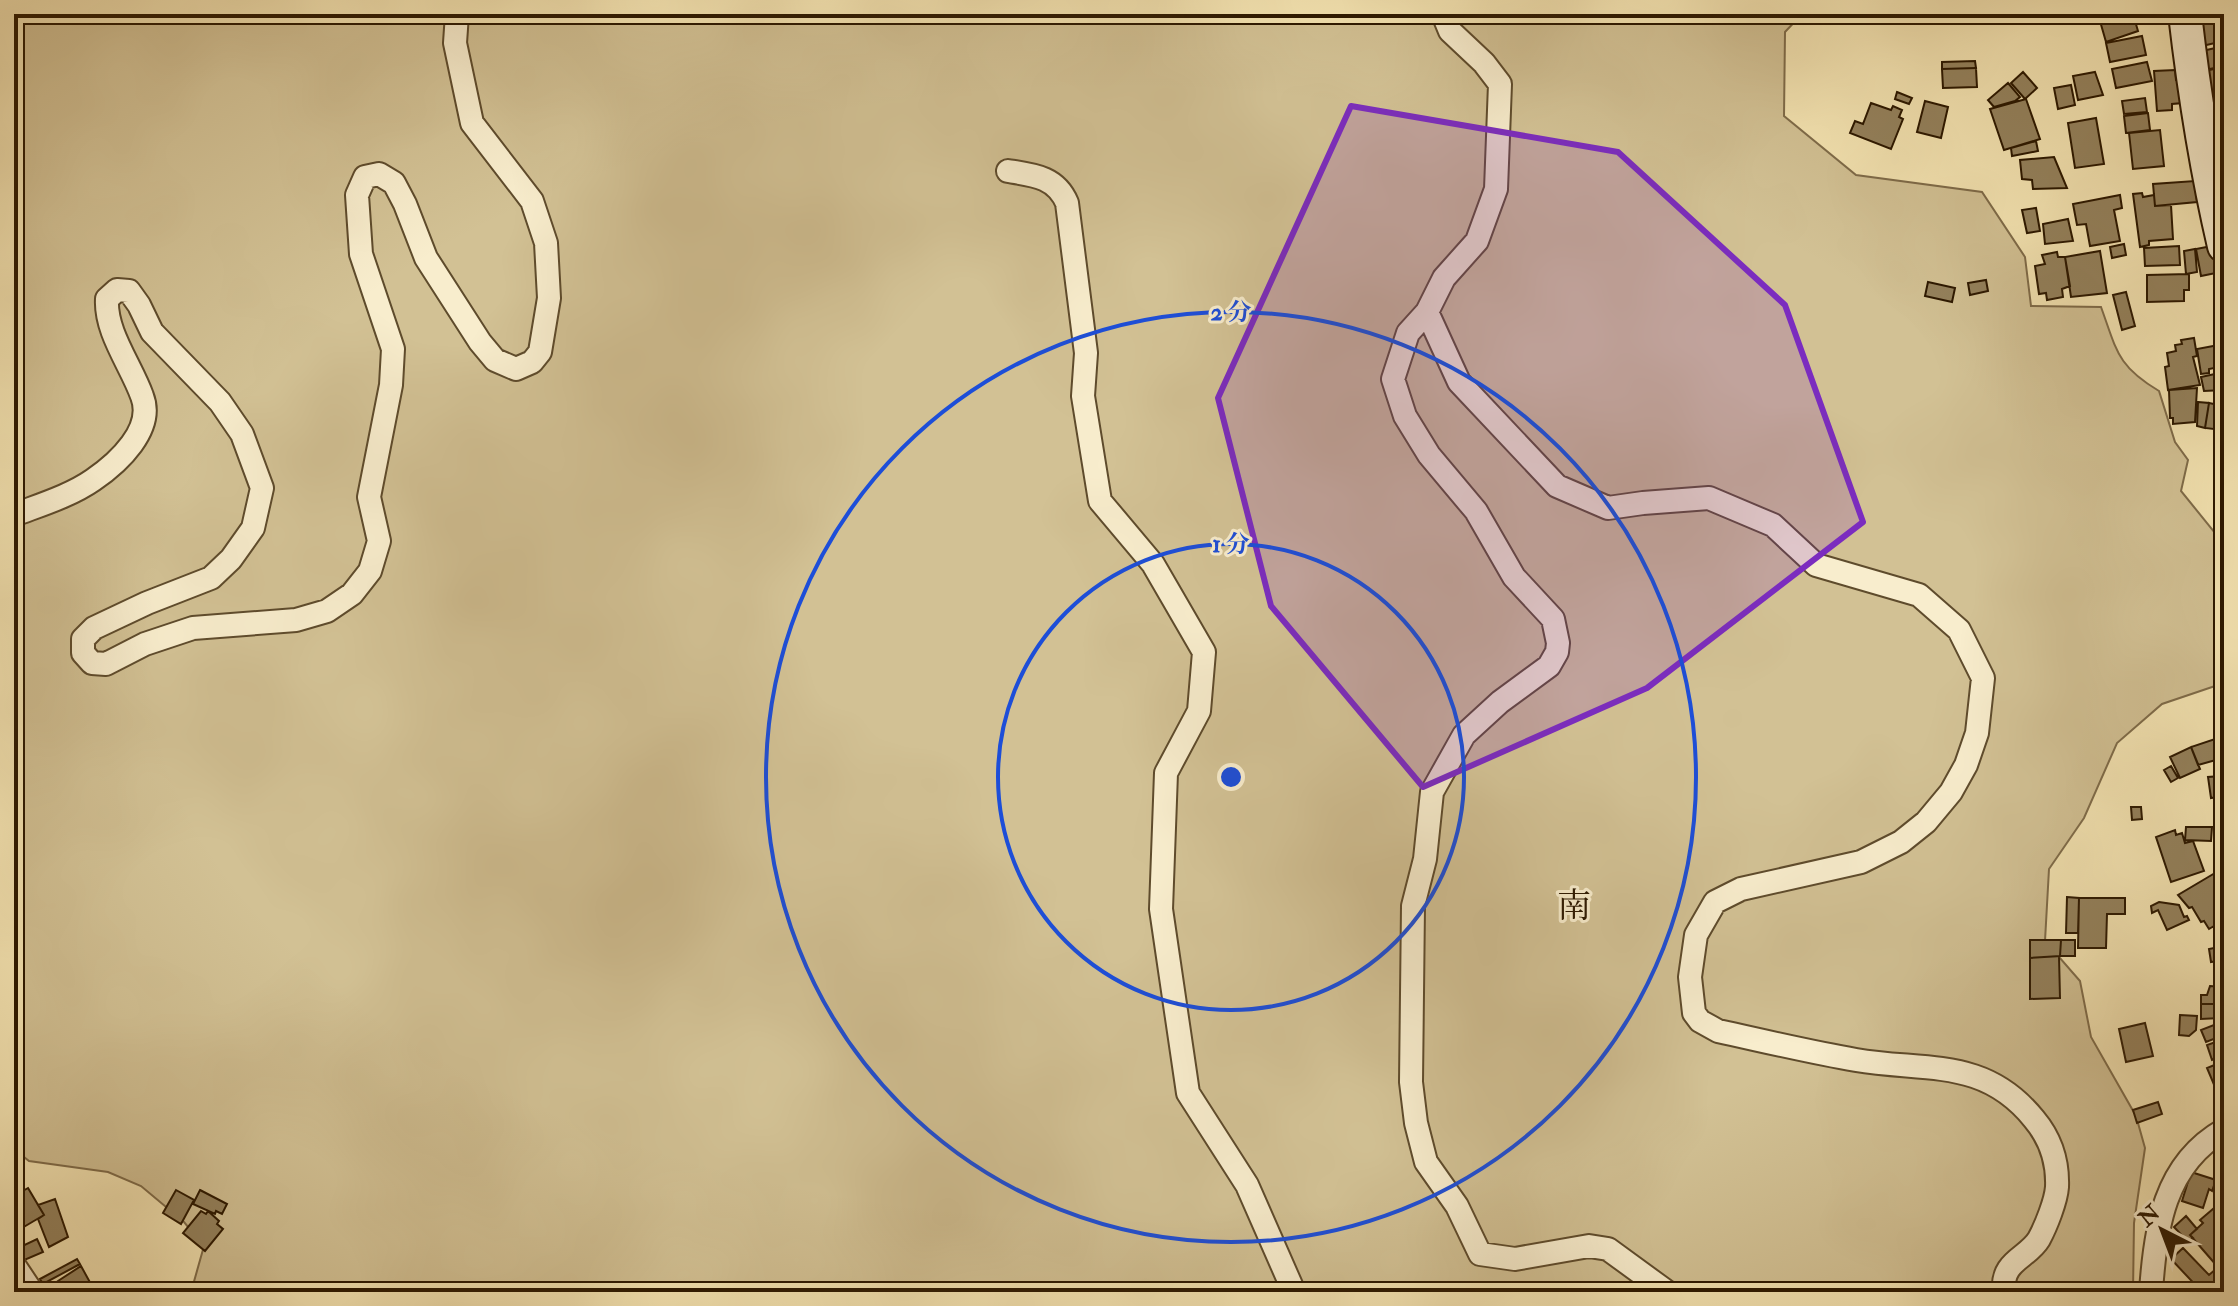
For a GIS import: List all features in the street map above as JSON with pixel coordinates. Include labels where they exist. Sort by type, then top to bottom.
[{"type":"street","points":[[14,515],[52,501],[93,480],[133,443],[145,423],[144,400],[106,315],[107,299],[117,290],[129,291],[152,332],[227,412],[242,434],[262,488],[253,528],[231,559],[211,578],[94,628],[83,639],[83,653],[92,663],[106,664],[145,644],[193,628],[296,620],[327,611],[352,594],[370,571],[379,541],[369,497],[391,385],[393,349],[361,254],[357,195],[365,177],[379,174],[394,183],[426,258],[495,360],[516,369],[532,362],[540,352],[549,298],[546,243],[532,201],[472,123],[455,43],[457,14]]},
{"type":"street","points":[[1443,14],[1450,31],[1484,63],[1500,84],[1496,189],[1477,241],[1444,278],[1427,312],[1408,333],[1393,379],[1405,416],[1429,455],[1476,511],[1514,577],[1553,619],[1558,643],[1549,666],[1500,702],[1464,735],[1432,792],[1425,859],[1413,906],[1411,1082],[1416,1123],[1426,1162],[1457,1206],[1480,1254],[1515,1259],[1589,1246],[1608,1249],[1667,1292]]},
{"type":"street","points":[[2185,14],[2216,183],[2224,246]]},
{"type":"street","points":[[1008,171],[1036,175],[1051,181],[1062,192],[1067,203],[1086,353],[1083,396],[1100,501],[1153,564],[1204,652],[1199,711],[1166,773],[1161,909],[1188,1093],[1247,1185],[1294,1292]]},
{"type":"street","points":[[1427,312],[1459,382],[1557,486],[1608,508],[1709,498],[1773,525],[1816,565],[1919,595],[1959,630],[1983,678],[1977,733],[1966,765],[1951,792],[1926,822],[1901,842],[1861,862],[1741,889],[1715,902],[1696,935],[1690,977],[1694,1013],[1700,1021],[1718,1031],[1858,1061],[1963,1071],[1991,1082],[2019,1100],[2047,1135],[2056,1169],[2057,1191],[2038,1241],[2017,1258],[2007,1274],[2004,1292]]},
{"type":"street","points":[[2151,1292],[2154,1240],[2163,1203],[2187,1159],[2207,1140],[2224,1130]]},
{"type":"street","points":[[14,1265],[32,1292]]},
{"type":"highlighted area","points":[[1351,106],[1618,152],[1785,305],[1863,522],[1647,688],[1423,787],[1271,606],[1218,398]]},
{"type":"shaded area","points":[[14,14],[1802,14],[1785,32],[1784,116],[1856,175],[1982,192],[2025,257],[2031,306],[2101,307],[2126,365],[2159,391],[2175,442],[2188,460],[2181,491],[2224,544],[2224,683],[2162,704],[2117,743],[2084,818],[2049,869],[2045,941],[2080,981],[2091,1037],[2136,1116],[2145,1148],[2134,1223],[2133,1292],[188,1292],[193,1285],[204,1246],[184,1222],[141,1186],[108,1172],[29,1161],[14,1149]]},
{"type":"building","points":[[2098,14],[2133,14],[2138,31],[2106,42]]},
{"type":"building","points":[[2199,14],[2224,14],[2224,41],[2202,46]]},
{"type":"building","points":[[2142,36],[2146,55],[2110,62],[2106,43]]},
{"type":"building","points":[[2224,46],[2224,66],[2205,70],[2202,51]]},
{"type":"building","points":[[1975,61],[1976,68],[1942,69],[1942,62]]},
{"type":"building","points":[[2147,62],[2152,81],[2116,88],[2112,69]]},
{"type":"building","points":[[2224,67],[2224,96],[2211,99],[2204,71]]},
{"type":"building","points":[[1976,68],[1977,87],[1943,88],[1942,69]]},
{"type":"building","points":[[2175,70],[2176,80],[2181,80],[2183,103],[2172,104],[2172,110],[2157,111],[2154,71]]},
{"type":"building","points":[[2023,72],[2037,88],[2025,99],[2011,83]]},
{"type":"building","points":[[2095,72],[2103,95],[2078,100],[2073,76]]},
{"type":"building","points":[[2008,83],[2020,97],[1994,107],[1988,100]]},
{"type":"building","points":[[2071,85],[2075,105],[2058,109],[2054,88]]},
{"type":"building","points":[[1897,92],[1912,98],[1909,104],[1895,99]]},
{"type":"building","points":[[2145,98],[2147,112],[2124,114],[2122,101]]},
{"type":"building","points":[[2026,99],[2040,139],[2004,150],[1990,109]]},
{"type":"building","points":[[1925,101],[1948,107],[1941,138],[1917,132]]},
{"type":"building","points":[[1871,103],[1891,110],[1893,106],[1902,110],[1899,117],[1903,119],[1891,149],[1850,133],[1855,121],[1863,124]]},
{"type":"building","points":[[2224,112],[2224,151],[2218,152],[2211,115]]},
{"type":"building","points":[[2148,113],[2150,130],[2126,133],[2124,116]]},
{"type":"building","points":[[2096,118],[2104,164],[2075,168],[2068,123]]},
{"type":"building","points":[[2160,130],[2164,166],[2133,169],[2129,133]]},
{"type":"building","points":[[2036,141],[2038,151],[2012,156],[2011,148]]},
{"type":"building","points":[[2054,157],[2067,188],[2033,189],[2032,180],[2022,179],[2020,160]]},
{"type":"building","points":[[2195,181],[2197,202],[2155,206],[2153,184]]},
{"type":"building","points":[[2142,193],[2143,197],[2154,195],[2155,206],[2171,205],[2173,239],[2149,241],[2149,245],[2140,247],[2133,194]]},
{"type":"building","points":[[2120,195],[2122,208],[2114,210],[2120,241],[2090,246],[2086,224],[2077,225],[2073,204]]},
{"type":"building","points":[[2036,208],[2040,231],[2027,233],[2022,210]]},
{"type":"building","points":[[2068,219],[2073,241],[2045,244],[2043,224]]},
{"type":"building","points":[[2124,244],[2126,255],[2112,258],[2110,247]]},
{"type":"building","points":[[2179,246],[2180,265],[2145,266],[2144,248]]},
{"type":"building","points":[[2212,246],[2216,273],[2201,276],[2196,249]]},
{"type":"building","points":[[2195,249],[2197,272],[2186,274],[2184,251]]},
{"type":"building","points":[[2100,251],[2107,293],[2071,297],[2065,257]]},
{"type":"building","points":[[2057,252],[2058,257],[2065,257],[2070,286],[2062,289],[2063,297],[2047,300],[2046,293],[2039,294],[2035,266],[2045,264],[2042,255]]},
{"type":"building","points":[[2189,274],[2189,290],[2184,290],[2184,301],[2147,302],[2147,275]]},
{"type":"building","points":[[1986,280],[1988,291],[1970,295],[1968,283]]},
{"type":"building","points":[[1928,282],[1955,288],[1952,302],[1925,296]]},
{"type":"building","points":[[2126,292],[2135,326],[2122,330],[2113,295]]},
{"type":"building","points":[[2194,338],[2197,356],[2193,357],[2200,385],[2168,390],[2167,353],[2176,351],[2175,345],[2182,344],[2181,340]]},
{"type":"building","points":[[2224,344],[2224,366],[2201,374],[2197,349]]},
{"type":"building","points":[[2224,372],[2224,390],[2204,391],[2201,377]]},
{"type":"building","points":[[2197,388],[2195,422],[2173,424],[2169,390]]},
{"type":"building","points":[[2198,402],[2209,403],[2205,428],[2197,426]]},
{"type":"building","points":[[2209,403],[2224,406],[2222,430],[2205,428]]},
{"type":"building","points":[[2218,738],[2223,758],[2198,765],[2191,747]]},
{"type":"building","points":[[2191,747],[2200,769],[2180,778],[2170,757]]},
{"type":"building","points":[[2171,766],[2178,778],[2171,782],[2164,770]]},
{"type":"building","points":[[2221,776],[2224,796],[2211,798],[2208,777]]},
{"type":"building","points":[[2131,807],[2141,807],[2142,819],[2132,820]]},
{"type":"building","points":[[2186,827],[2212,827],[2211,841],[2185,840]]},
{"type":"building","points":[[2175,830],[2176,835],[2182,833],[2185,843],[2193,841],[2204,871],[2171,882],[2156,837]]},
{"type":"building","points":[[2215,873],[2224,878],[2224,926],[2217,930],[2214,926],[2209,929],[2204,921],[2201,922],[2192,907],[2189,908],[2178,895]]},
{"type":"building","points":[[2067,897],[2079,898],[2078,933],[2066,933]]},
{"type":"building","points":[[2079,898],[2125,898],[2125,914],[2107,914],[2106,948],[2078,948]]},
{"type":"building","points":[[2159,902],[2179,905],[2184,917],[2187,916],[2189,920],[2167,930],[2158,910],[2152,913],[2151,906]]},
{"type":"building","points":[[2030,940],[2061,940],[2060,956],[2030,958]]},
{"type":"building","points":[[2061,940],[2075,940],[2075,956],[2060,956]]},
{"type":"building","points":[[2224,946],[2224,960],[2211,962],[2209,949]]},
{"type":"building","points":[[2059,956],[2060,998],[2030,999],[2030,958]]},
{"type":"building","points":[[2210,986],[2221,987],[2218,1004],[2201,1004],[2201,995],[2207,995]]},
{"type":"building","points":[[2201,1004],[2218,1004],[2220,1018],[2201,1019]]},
{"type":"building","points":[[2180,1015],[2197,1016],[2196,1030],[2189,1036],[2179,1035]]},
{"type":"building","points":[[2145,1023],[2153,1056],[2126,1062],[2119,1029]]},
{"type":"building","points":[[2219,1023],[2224,1035],[2206,1042],[2201,1030]]},
{"type":"building","points":[[2224,1039],[2224,1055],[2212,1060],[2207,1045]]},
{"type":"building","points":[[2224,1061],[2224,1095],[2220,1085],[2215,1087],[2207,1068]]},
{"type":"building","points":[[2158,1102],[2162,1114],[2137,1123],[2133,1110]]},
{"type":"building","points":[[2191,1172],[2216,1180],[2212,1191],[2209,1189],[2203,1208],[2182,1201]]},
{"type":"building","points":[[28,1188],[44,1215],[22,1228],[20,1225],[14,1229],[14,1196]]},
{"type":"building","points":[[176,1190],[194,1200],[181,1224],[163,1213]]},
{"type":"building","points":[[200,1190],[227,1204],[222,1214],[193,1204]]},
{"type":"building","points":[[55,1199],[68,1237],[49,1247],[38,1219],[44,1215],[38,1205]]},
{"type":"building","points":[[2220,1203],[2224,1208],[2224,1260],[2217,1266],[2190,1235],[2203,1223],[2200,1220]]},
{"type":"building","points":[[201,1211],[206,1214],[208,1211],[223,1229],[205,1251],[183,1233]]},
{"type":"building","points":[[2186,1216],[2197,1229],[2188,1242],[2174,1227]]},
{"type":"building","points":[[37,1239],[43,1252],[22,1261],[16,1249]]},
{"type":"building","points":[[2183,1248],[2209,1275],[2216,1269],[2224,1278],[2211,1292],[2202,1292],[2171,1259]]},
{"type":"building","points":[[77,1259],[80,1264],[43,1284],[40,1279]]},
{"type":"building","points":[[81,1266],[92,1286],[81,1292],[62,1292],[58,1281]]},
{"type":"district","name":"南","points":[[1574,905]]}]
